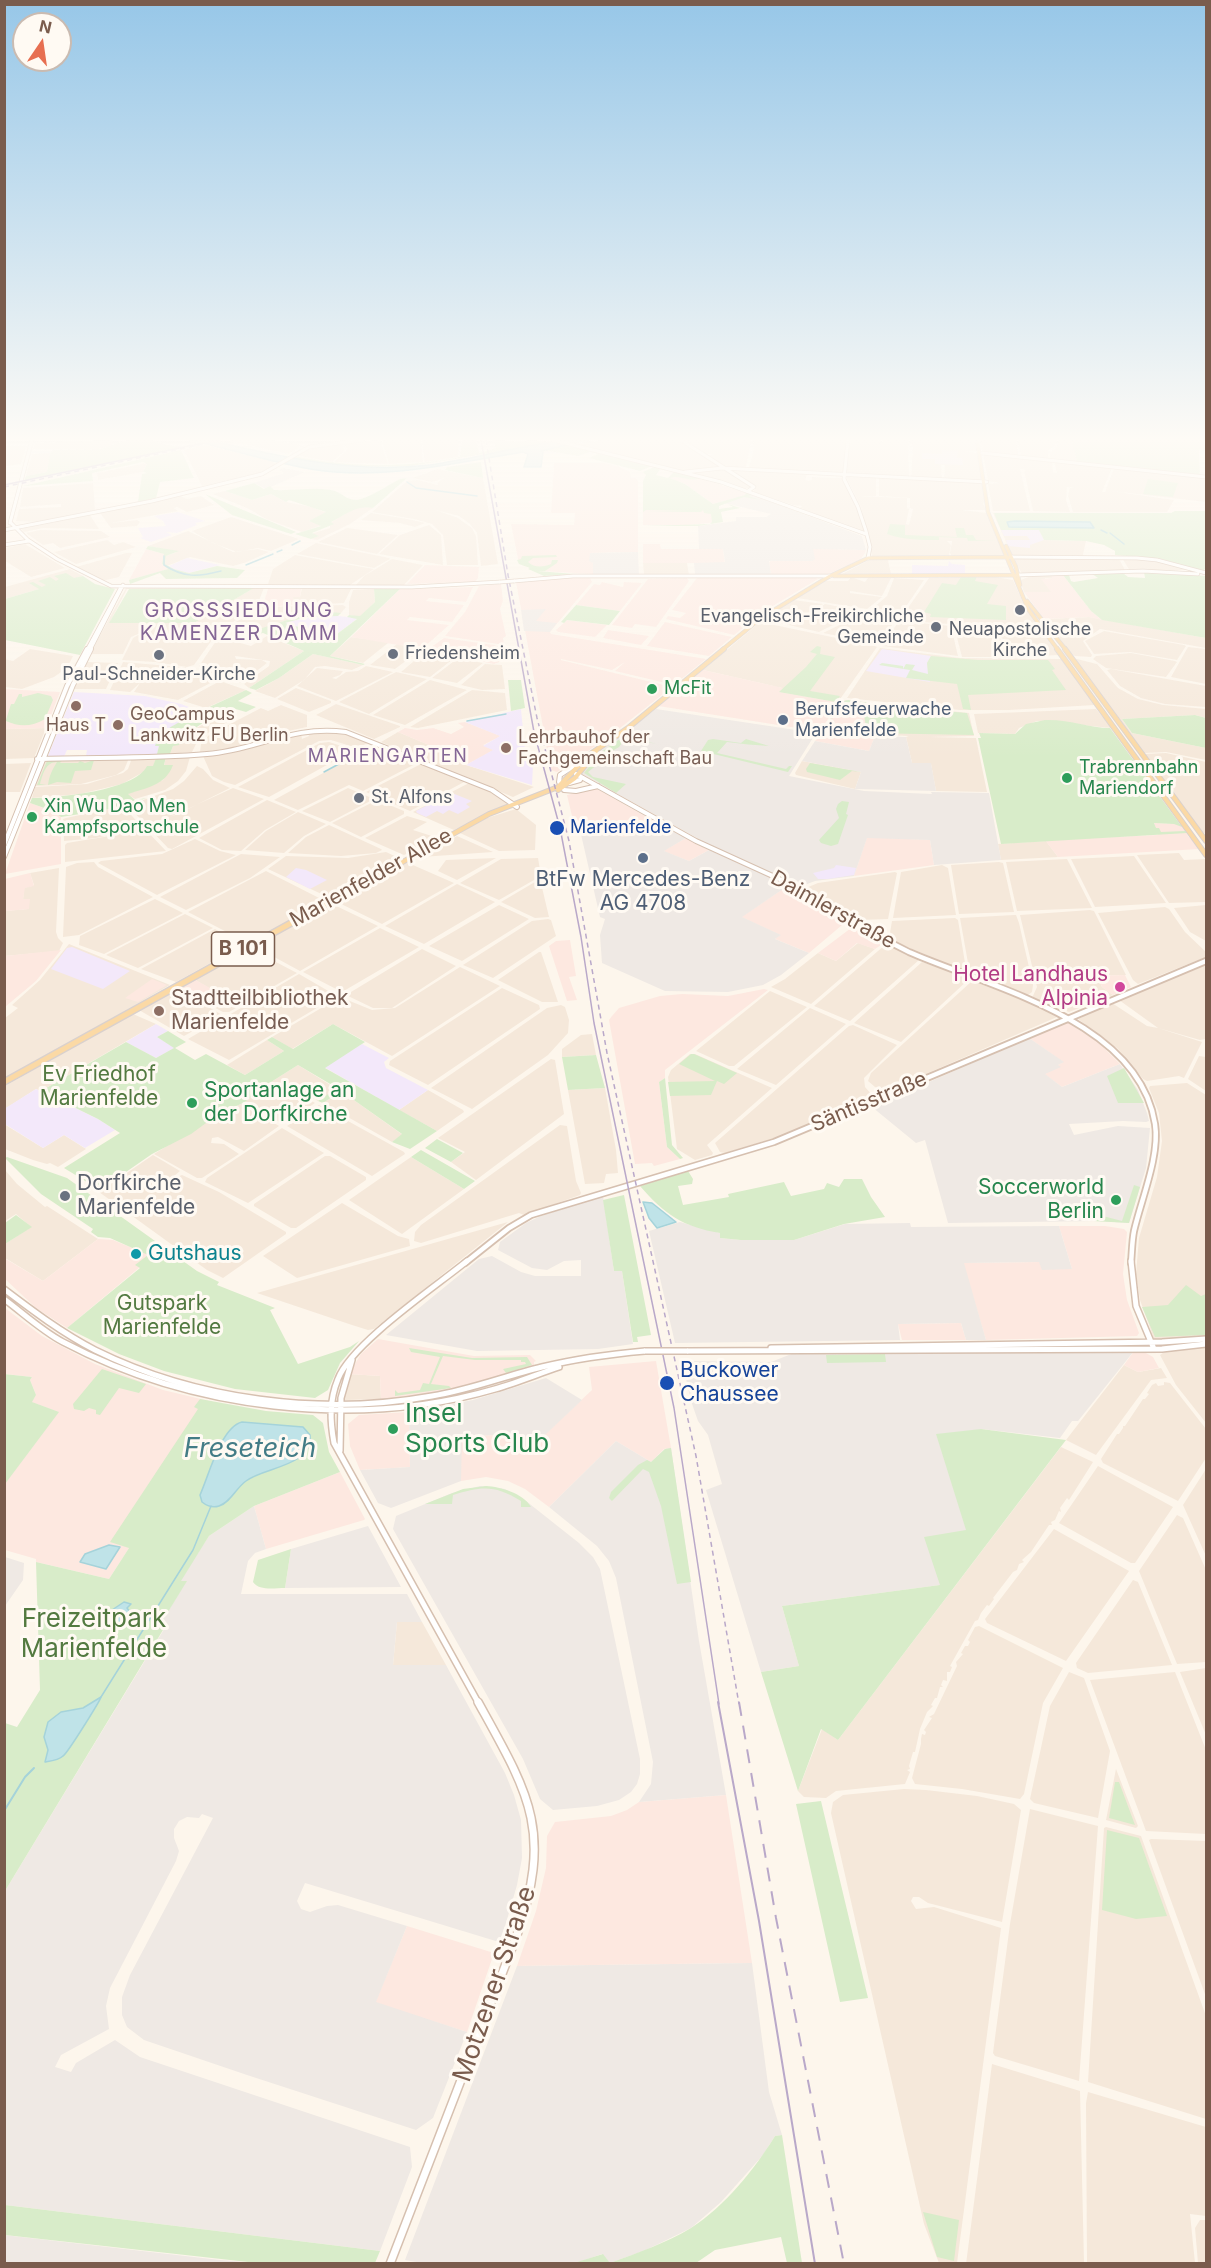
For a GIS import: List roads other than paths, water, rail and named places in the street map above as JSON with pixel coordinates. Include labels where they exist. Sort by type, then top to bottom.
[{"type":"main road","points":[[37,546],[104,584],[123,587],[404,587],[573,576],[1015,576],[1137,571],[1206,573]]},
{"type":"main road","points":[[868,558],[870,546]]},
{"type":"main road","points":[[1004,546],[1024,602],[1034,619],[1206,855]]},
{"type":"main road","points":[[1009,557],[1128,557],[1155,560],[1206,573]]},
{"type":"main road","name":"B 101","points":[[561,786],[576,776],[587,757],[628,728],[761,618],[830,576],[868,558],[1009,557]]},
{"type":"main road","points":[[1185,573],[1189,570]]},
{"type":"main road","points":[[1015,576],[1028,602],[1206,841]]},
{"type":"main road","points":[[4,857],[61,699],[106,613],[123,587]]},
{"type":"main road","points":[[40,759],[123,587]]},
{"type":"main road","points":[[106,613],[111,613]]},
{"type":"main road","points":[[61,699],[67,699]]},
{"type":"main road","points":[[53,720],[59,720]]},
{"type":"main road","points":[[50,727],[56,727]]},
{"type":"main road","points":[[40,759],[210,754],[295,732],[342,731],[359,735],[493,790],[516,806]]},
{"type":"main road","name":"B 101","points":[[561,786],[569,783],[576,776],[596,751]]},
{"type":"main road","points":[[587,757],[560,775],[561,786],[576,791],[597,786]]},
{"type":"main road","name":"Daimlerstraße","points":[[576,776],[591,782],[696,841],[818,896],[904,949],[1068,1017],[1108,1046],[1136,1077],[1145,1094],[1155,1125],[1156,1142],[1134,1233],[1130,1266],[1136,1306],[1154,1348]]},
{"type":"main road","name":"Marienfelder Allee","points":[[4,1082],[486,816],[548,796],[561,786]]},
{"type":"main road","name":"Säntisstraße","points":[[373,1336],[523,1219],[552,1207],[774,1142],[1206,961]]},
{"type":"main road","points":[[4,1289],[57,1330],[138,1369],[182,1383],[309,1406]]},
{"type":"main road","points":[[4,1299],[24,1316],[66,1343],[130,1373],[179,1389],[231,1400],[309,1406],[361,1407],[393,1402],[455,1392],[603,1356],[645,1352],[1154,1348],[1206,1344]]},
{"type":"main road","name":"Motzener Straße","points":[[373,1336],[345,1365],[338,1378],[331,1406],[333,1438],[518,1774],[532,1815],[535,1839],[534,1868],[518,1930],[390,2264]]},
{"type":"main road","points":[[760,1350],[788,1346],[1206,1339]]},
{"type":"main road","name":"Motzener Straße","points":[[340,1451],[343,1385],[352,1359]]},
{"type":"water","points":[[643,1202],[652,1203],[676,1222],[657,1228],[649,1218]]},
{"type":"water","name":"Freseteich","points":[[242,1422],[303,1427],[310,1435],[309,1446],[296,1460],[246,1481],[223,1504],[217,1507],[208,1506],[202,1502],[200,1495],[212,1464],[228,1433]]},
{"type":"water","points":[[109,1545],[120,1547],[106,1569],[80,1562],[85,1554]]},
{"type":"water","points":[[124,1602],[131,1604],[127,1608],[130,1612],[122,1626],[115,1631],[109,1628],[113,1622],[110,1618],[112,1610]]},
{"type":"water","points":[[101,1697],[66,1753],[55,1760],[45,1762],[48,1750],[44,1737],[48,1722],[61,1712],[83,1708]]},
{"type":"waterway","points":[[277,552],[282,550]]},
{"type":"waterway","points":[[246,565],[273,554]]},
{"type":"waterway","points":[[164,556],[164,565],[185,574],[198,575],[221,571]]},
{"type":"waterway","points":[[467,721],[506,714]]},
{"type":"waterway","points":[[324,772],[374,745]]},
{"type":"waterway","points":[[101,1697],[193,1550],[211,1506]]},
{"type":"waterway","points":[[4,1811],[25,1777],[34,1768]]},
{"type":"tram line","points":[[500,546],[534,732],[560,828],[581,937],[594,1023],[674,1408],[719,1704]]},
{"type":"tram line","points":[[718,1702],[759,1921],[815,2264]]},
{"type":"railway","points":[[503,546],[537,718],[569,841],[607,1053],[696,1456],[739,1704]]},
{"type":"railway","points":[[739,1702],[776,1918],[844,2264]]},
{"type":"place","name":"Neuapostolische Kirche","points":[[1020,610]]},
{"type":"place","name":"Evangelisch-Freikirchliche Gemeinde","points":[[936,627]]},
{"type":"place","name":"Friedensheim","points":[[393,654]]},
{"type":"place","name":"Paul-Schneider-Kirche","points":[[159,655]]},
{"type":"place","name":"McFit","points":[[652,689]]},
{"type":"place","name":"Haus T","points":[[76,706]]},
{"type":"place","name":"Berufsfeuerwache Marienfelde","points":[[783,720]]},
{"type":"place","name":"GeoCampus Lankwitz FU Berlin","points":[[118,725]]},
{"type":"place","name":"Lehrbauhof der Fachgemeinschaft Bau","points":[[506,748]]},
{"type":"place","name":"Trabrennbahn Mariendorf","points":[[1067,778]]},
{"type":"place","name":"St. Alfons","points":[[359,798]]},
{"type":"place","name":"Xin Wu Dao Men Kampfsportschule","points":[[32,817]]},
{"type":"place","name":"Marienfelde","points":[[557,828]]},
{"type":"place","name":"BtFw Mercedes-Benz AG 4708","points":[[643,858]]},
{"type":"place","name":"Hotel Landhaus Alpinia","points":[[1120,987]]},
{"type":"place","name":"Stadtteilbibliothek Marienfelde","points":[[159,1011]]},
{"type":"place","name":"Sportanlage an der Dorfkirche","points":[[192,1103]]},
{"type":"place","name":"Dorfkirche Marienfelde","points":[[65,1196]]},
{"type":"place","name":"Soccerworld Berlin","points":[[1116,1200]]},
{"type":"place","name":"Gutshaus","points":[[136,1254]]},
{"type":"place","name":"Buckower Chaussee","points":[[667,1383]]},
{"type":"place","name":"Insel Sports Club","points":[[393,1429]]},
{"type":"district","name":"GROSSSIEDLUNG KAMENZER DAMM","points":[[239,622]]},
{"type":"district","name":"MARIENGARTEN","points":[[388,757]]},
{"type":"park label","name":"Ev Friedhof Marienfelde","points":[[99,1087]]},
{"type":"park label","name":"Gutspark Marienfelde","points":[[162,1316]]},
{"type":"park label","name":"Freizeitpark Marienfelde","points":[[94,1634]]}]
